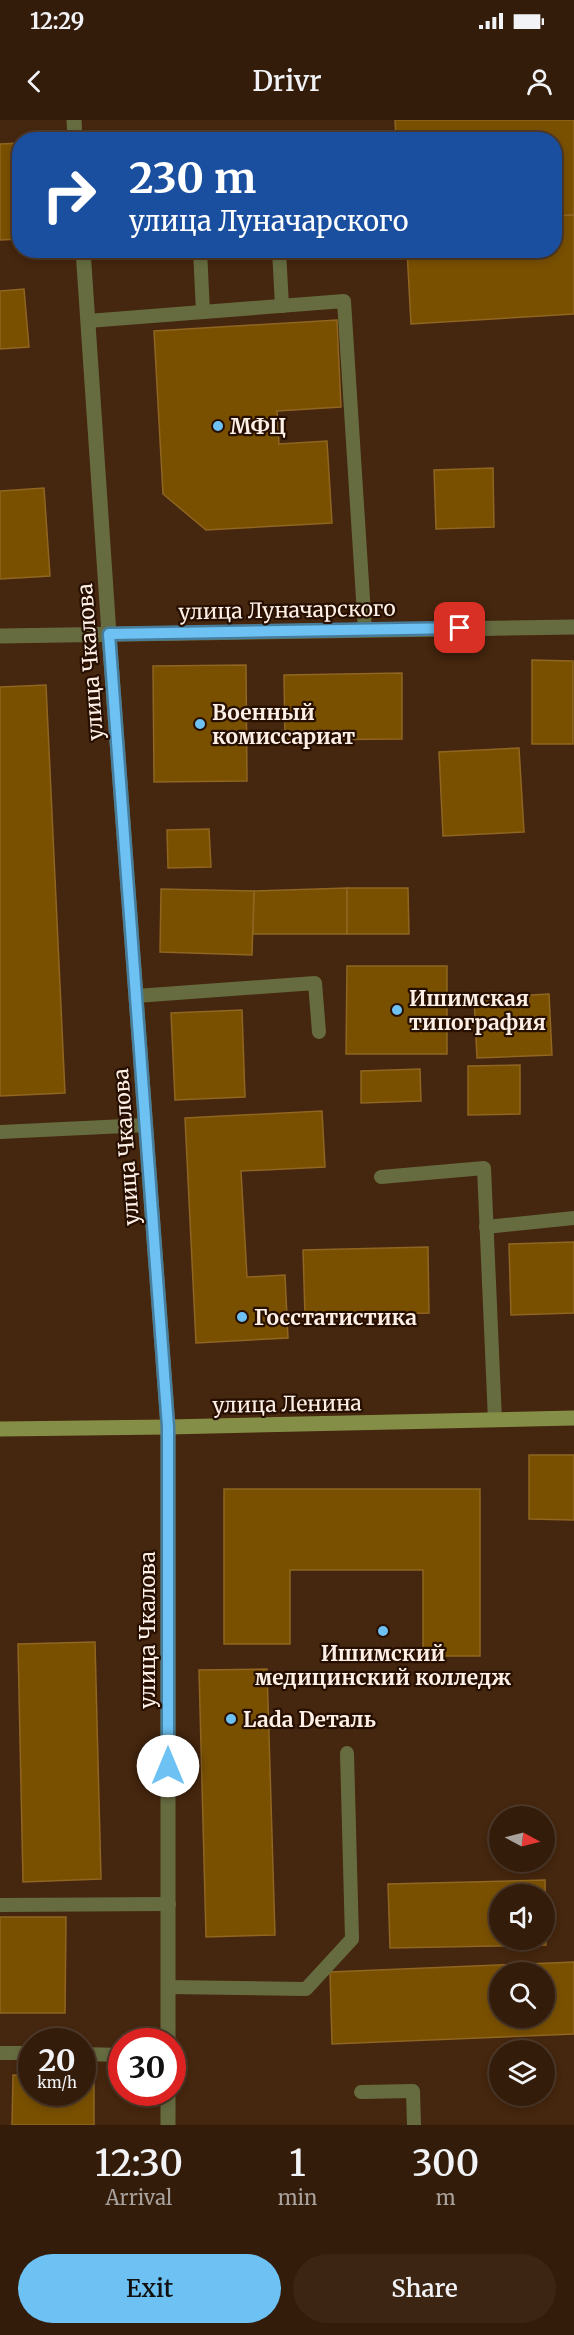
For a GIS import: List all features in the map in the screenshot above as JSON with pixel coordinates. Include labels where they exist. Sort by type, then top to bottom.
[{"type":"street","name":"улица Чкалова","points":[[84,258],[168,1427],[168,2028]]},
{"type":"street","name":"улица Луначарского","points":[[0,636],[574,627]]},
{"type":"street","name":"улица Ленина","points":[[0,1428],[168,1427],[574,1418]]},
{"type":"street","points":[[168,2106],[168,2125]]},
{"type":"lane","points":[[200,258],[203,312]]},
{"type":"lane","points":[[279,258],[282,306]]},
{"type":"lane","points":[[88,321],[344,302],[365,630]]},
{"type":"lane","points":[[136,996],[315,983],[320,1032]]},
{"type":"lane","points":[[0,1132],[146,1125]]},
{"type":"lane","points":[[381,1177],[484,1168],[495,1420]]},
{"type":"lane","points":[[486,1227],[574,1218]]},
{"type":"lane","points":[[169,1987],[306,1989],[352,1939],[347,1753]]},
{"type":"lane","points":[[1,1905],[169,1904]]},
{"type":"lane","points":[[0,2053],[18,2053]]},
{"type":"lane","points":[[361,2092],[413,2091],[414,2125]]},
{"type":"building","points":[[395,120],[574,120],[574,215],[562,216],[562,132],[396,132]]},
{"type":"building","points":[[12,143],[12,239],[0,240],[0,144]]},
{"type":"building","points":[[574,215],[574,314],[411,324],[407,258],[562,258],[562,216]]},
{"type":"building","points":[[24,289],[29,347],[0,349],[0,291]]},
{"type":"building","name":"МФЦ","points":[[337,320],[341,407],[277,411],[279,444],[327,441],[332,523],[206,530],[163,494],[154,331]]},
{"type":"building","points":[[493,468],[494,527],[436,529],[434,470]]},
{"type":"building","points":[[44,488],[50,576],[0,579],[0,491]]},
{"type":"building","points":[[532,660],[573,661],[573,744],[532,744]]},
{"type":"building","name":"Военный комиссариат","points":[[246,665],[247,781],[154,782],[153,666]]},
{"type":"building","points":[[402,673],[402,739],[285,740],[284,675]]},
{"type":"building","points":[[46,685],[65,1093],[0,1096],[0,687]]},
{"type":"building","points":[[519,748],[524,832],[443,836],[439,752]]},
{"type":"building","points":[[209,829],[211,867],[168,868],[167,830]]},
{"type":"building","points":[[347,888],[347,934],[253,934],[254,891]]},
{"type":"building","points":[[347,888],[408,888],[409,934],[347,934]]},
{"type":"building","points":[[161,889],[254,891],[252,955],[160,952]]},
{"type":"building","name":"Ишимская типография","points":[[347,966],[447,966],[447,1054],[346,1054]]},
{"type":"building","points":[[549,994],[552,1055],[477,1058],[474,998]]},
{"type":"building","points":[[242,1010],[245,1097],[175,1100],[171,1013]]},
{"type":"building","points":[[520,1065],[520,1114],[468,1115],[468,1066]]},
{"type":"building","points":[[420,1069],[421,1101],[361,1103],[361,1071]]},
{"type":"building","points":[[322,1111],[325,1167],[241,1171],[247,1277],[285,1275],[288,1338],[196,1343],[185,1118]]},
{"type":"building","points":[[574,1242],[574,1313],[511,1315],[509,1244]]},
{"type":"building","points":[[428,1247],[429,1313],[305,1316],[303,1250]]},
{"type":"building","points":[[529,1455],[574,1455],[574,1520],[529,1519]]},
{"type":"building","points":[[224,1489],[480,1489],[480,1656],[423,1656],[423,1570],[290,1570],[290,1644],[224,1644]]},
{"type":"building","points":[[95,1642],[101,1879],[23,1882],[18,1644]]},
{"type":"building","points":[[267,1669],[275,1935],[206,1937],[199,1670]]},
{"type":"building","points":[[545,1880],[545,1884],[489,1884],[489,1946],[390,1948],[388,1884]]},
{"type":"building","points":[[0,1917],[66,1917],[65,2013],[0,2013]]},
{"type":"building","points":[[574,1962],[574,2034],[332,2044],[330,1972],[489,1965],[489,2028],[555,2028],[555,1963]]},
{"type":"building","points":[[13,2075],[18,2075],[18,2106],[94,2106],[94,2125],[12,2125]]},
{"type":"place","name":"МФЦ","points":[[218,426]]},
{"type":"place","name":"Военный комиссариат","points":[[200,724]]},
{"type":"place","name":"Ишимская типография","points":[[397,1010]]},
{"type":"place","name":"Госстатистика","points":[[242,1317]]},
{"type":"place","name":"Ишимский медицинский колледж","points":[[383,1631]]},
{"type":"place","name":"Lada Dеталь","points":[[231,1719]]},
{"type":"route","points":[[168,1766],[168,1427],[109,634],[460,628]]}]
